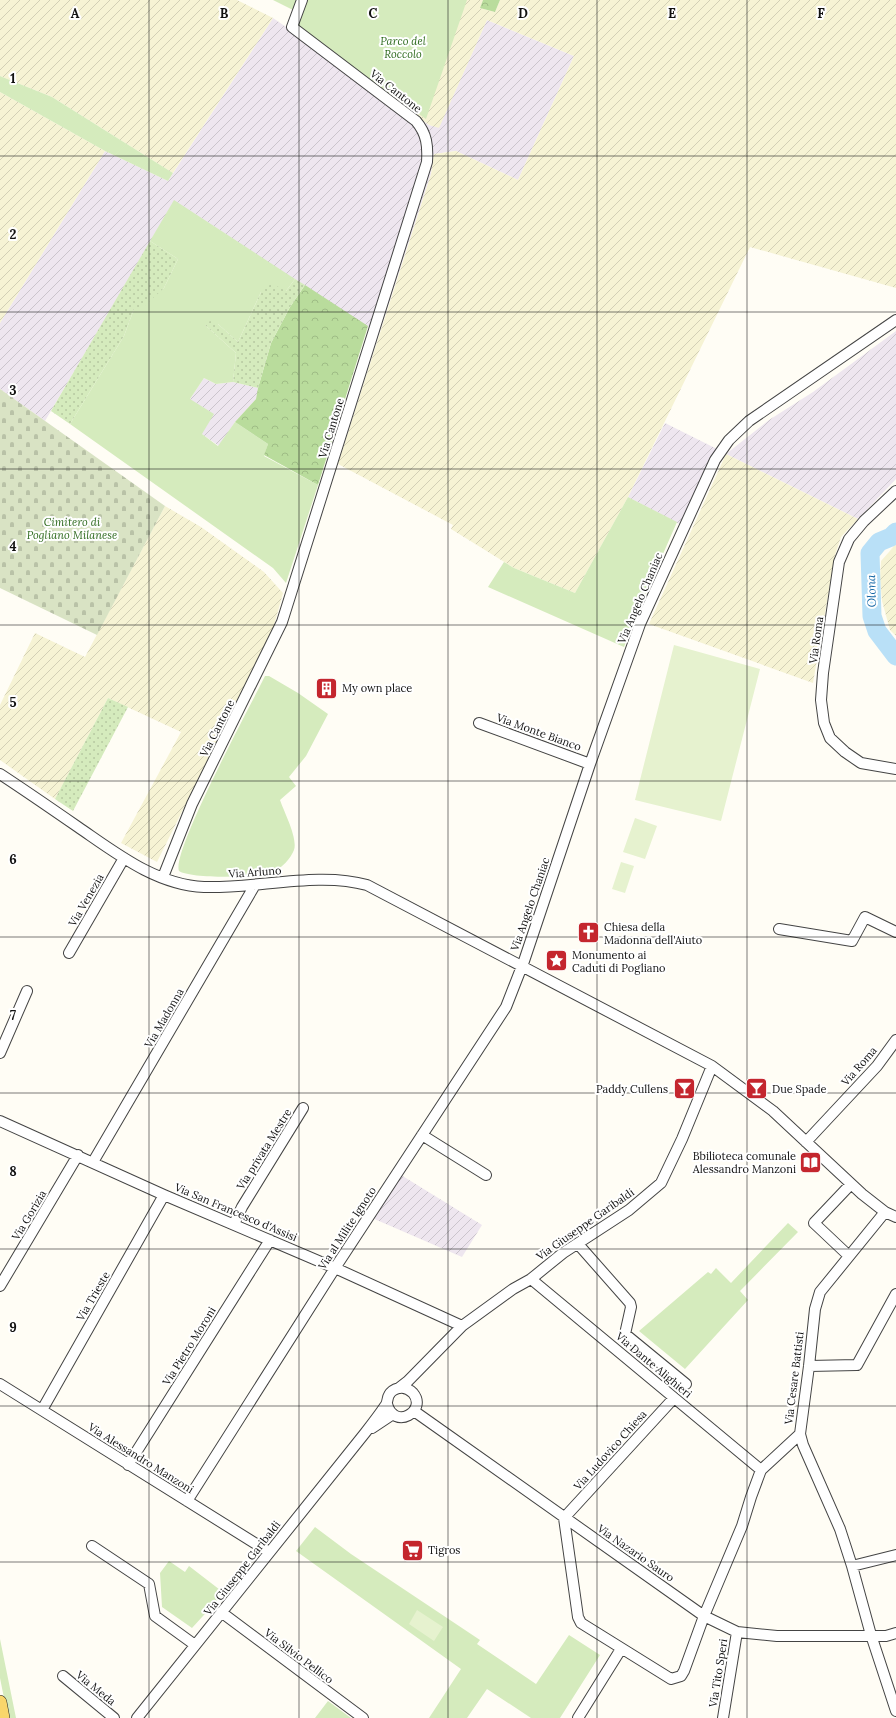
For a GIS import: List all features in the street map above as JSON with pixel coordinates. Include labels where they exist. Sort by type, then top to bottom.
[{"type":"main road","points":[[0,1702],[3,1718]]},
{"type":"street","name":"Via Cantone","points":[[163,877],[192,804],[282,622],[427,162],[428,148],[425,136],[421,127],[416,121],[292,27],[302,0]]},
{"type":"street","name":"Via Angelo Chaniac","points":[[522,967],[590,764],[640,624],[707,476],[721,450],[738,430],[760,413],[896,320]]},
{"type":"street","name":"Via Roma","points":[[896,491],[864,521],[849,539],[839,562],[823,673],[821,700],[824,722],[830,738],[845,752],[861,763],[896,769]]},
{"type":"street","name":"Via Monte Bianco","points":[[479,723],[590,764]]},
{"type":"street","name":"Via Arluno","points":[[0,774],[124,858],[163,877],[192,886],[217,887],[330,880],[356,882],[367,886],[712,1066],[773,1111],[851,1184],[885,1212],[896,1217]]},
{"type":"street","name":"Via Venezia","points":[[70,953],[124,858]]},
{"type":"street","name":"Via Madonna","points":[[93,1162],[255,885]]},
{"type":"street","points":[[779,929],[852,940],[865,917],[896,932]]},
{"type":"street","name":"Via al Milite Ignoto","points":[[187,1501],[335,1268],[506,1007],[522,967]]},
{"type":"street","points":[[0,1053],[28,991]]},
{"type":"street","name":"Via Roma","points":[[806,1142],[876,1066],[896,1040]]},
{"type":"street","name":"Via Giuseppe Garibaldi","points":[[137,1718],[365,1433],[387,1404],[389,1394],[408,1382],[462,1326],[531,1279],[563,1253],[629,1210],[661,1183],[682,1139],[712,1066]]},
{"type":"street","name":"Via privata Mestre","points":[[234,1224],[242,1207],[303,1108]]},
{"type":"street","name":"Via San Francesco d'Assisi","points":[[0,1122],[93,1162],[164,1195],[335,1268],[462,1326]]},
{"type":"street","points":[[422,1135],[486,1175]]},
{"type":"street","name":"Via Gorizia","points":[[0,1286],[78,1156]]},
{"type":"street","points":[[849,1256],[814,1223],[851,1184]]},
{"type":"street","name":"Via Trieste","points":[[42,1410],[164,1195]]},
{"type":"street","name":"Via Cesare Battisti","points":[[621,1649],[666,1677],[677,1679],[681,1676],[704,1616],[742,1526],[761,1470],[800,1434],[810,1366],[815,1308],[820,1292],[885,1212]]},
{"type":"street","name":"Via Pietro Moroni","points":[[128,1465],[270,1240]]},
{"type":"street","points":[[578,1244],[630,1303],[631,1307],[625,1334],[686,1384]]},
{"type":"street","name":"Via Dante Alighieri","points":[[531,1279],[761,1470]]},
{"type":"street","points":[[810,1366],[857,1365],[896,1294]]},
{"type":"street","name":"Via Giuseppe Garibaldi","points":[[415,1397],[415,1384],[424,1364]]},
{"type":"street","name":"Via Alessandro Manzoni","points":[[0,1384],[269,1552]]},
{"type":"street","points":[[387,1404],[388,1409],[393,1414],[404,1417],[416,1414],[415,1397],[407,1389],[399,1388]]},
{"type":"street","name":"Via Ludovico Chiesa","points":[[564,1518],[674,1398]]},
{"type":"street","name":"Via Giuseppe Garibaldi","points":[[365,1433],[393,1414]]},
{"type":"street","name":"Via Nazario Sauro","points":[[416,1414],[704,1616],[737,1632],[777,1636],[886,1636],[896,1633]]},
{"type":"street","points":[[800,1434],[802,1445],[840,1529],[852,1566],[871,1636],[896,1711]]},
{"type":"street","points":[[564,1518],[579,1620],[584,1625],[621,1649],[578,1718]]},
{"type":"street","points":[[92,1546],[149,1584],[155,1616],[195,1645]]},
{"type":"street","points":[[852,1566],[896,1555]]},
{"type":"street","name":"Via Silvio Pellico","points":[[222,1612],[363,1718]]},
{"type":"street","name":"Via Tito Speri","points":[[723,1718],[737,1632]]},
{"type":"street","name":"Via Meda","points":[[62,1676],[114,1718]]},
{"type":"shaded area","points":[[273,18],[429,125],[439,127],[487,20],[574,56],[518,180],[456,151],[434,154],[431,174],[379,334],[174,201],[45,421],[0,389],[0,323],[105,151],[168,181]]},
{"type":"shaded area","points":[[896,331],[896,479],[858,519],[726,454],[769,420],[813,392]]},
{"type":"shaded area","points":[[204,378],[216,384],[233,382],[258,388],[256,399],[235,422],[219,446],[202,434],[190,399]]},
{"type":"shaded area","points":[[665,423],[719,450],[683,526],[628,497]]},
{"type":"shaded area","points":[[401,1175],[482,1225],[462,1257],[372,1218]]},
{"type":"green space","points":[[0,0],[237,0],[273,18],[173,173],[52,97],[0,76]]},
{"type":"green space","points":[[273,0],[296,0],[293,10]]},
{"type":"green space","name":"Parco del Roccolo","points":[[305,0],[467,0],[426,119],[297,28]]},
{"type":"green space","points":[[309,0],[483,0],[480,8],[495,12],[500,0],[896,0],[896,288],[750,247],[628,497],[575,593],[514,568],[451,529],[453,525],[338,464],[431,174],[434,154],[456,151],[518,180],[574,56],[487,20],[439,128],[429,125],[297,25]]},
{"type":"green space","points":[[483,0],[500,0],[495,12],[480,8]]},
{"type":"green space","points":[[0,76],[52,97],[173,173],[168,181],[105,151],[0,92]]},
{"type":"green space","points":[[0,92],[105,151],[0,323]]},
{"type":"green space","points":[[174,200],[295,279],[286,291],[261,292],[238,342],[218,324],[205,325],[236,353],[233,382],[216,384],[204,378],[190,399],[214,414],[202,434],[218,446],[235,422],[268,444],[264,456],[318,485],[286,583],[273,568],[70,424],[124,336],[134,309],[164,288],[178,259],[150,241]]},
{"type":"green space","points":[[150,241],[178,259],[164,288],[141,309],[134,309],[124,336],[70,424],[51,411]]},
{"type":"green space","points":[[295,279],[305,285],[290,307],[271,343],[258,388],[233,382],[236,353],[205,325],[210,321],[218,324],[238,342],[261,292],[267,286],[273,284],[286,291]]},
{"type":"green space","points":[[305,285],[368,326],[318,485],[264,455],[268,444],[235,422],[256,399],[271,343],[290,307]]},
{"type":"green space","name":"Cimitero di Pogliano Milanese","points":[[0,389],[165,506],[97,635],[0,588]]},
{"type":"green space","points":[[726,454],[858,519],[841,537],[835,555],[813,683],[649,624]]},
{"type":"green space","points":[[628,497],[677,522],[634,620],[624,647],[488,587],[504,562],[514,568],[575,593]]},
{"type":"green space","points":[[165,506],[201,527],[264,572],[283,593],[273,629],[157,862],[121,843],[181,732],[108,698],[55,799],[0,760],[0,705],[35,633],[85,657]]},
{"type":"green space","points":[[896,544],[896,636],[890,630],[882,601],[880,578],[881,561]]},
{"type":"green space","points":[[674,645],[760,669],[721,821],[635,800]]},
{"type":"green space","points":[[265,676],[269,676],[298,693],[328,714],[306,756],[289,777],[296,786],[280,800],[294,839],[294,850],[285,863],[276,871],[265,874],[225,877],[186,874],[179,871],[180,858],[187,836],[214,776]]},
{"type":"green space","points":[[108,698],[128,707],[73,811],[55,799]]},
{"type":"green space","points":[[635,818],[657,826],[645,859],[623,852]]},
{"type":"green space","points":[[621,862],[634,866],[625,893],[612,889]]},
{"type":"green space","points":[[788,1223],[798,1232],[740,1291],[748,1300],[685,1369],[639,1331],[708,1272],[711,1274],[716,1268],[731,1283]]},
{"type":"green space","points":[[315,1527],[351,1554],[480,1640],[477,1644],[536,1684],[569,1635],[600,1655],[560,1718],[531,1718],[487,1689],[467,1718],[429,1718],[461,1669],[296,1551]]},
{"type":"green space","points":[[169,1561],[185,1572],[189,1566],[224,1593],[192,1628],[162,1607],[160,1573]]},
{"type":"green space","points":[[417,1610],[443,1627],[434,1641],[409,1624]]},
{"type":"green space","points":[[0,1639],[16,1718],[8,1718],[0,1678]]},
{"type":"green space","points":[[328,1701],[351,1718],[315,1718]]},
{"type":"waterway","name":"Olona","points":[[896,532],[891,537],[879,542],[870,553],[872,616],[877,631],[896,656]]},
{"type":"place","name":"My own place","points":[[327,688]]},
{"type":"place","name":"Chiesa della Madonna dell'Aiuto","points":[[589,933]]},
{"type":"place","name":"Monumento ai Caduti di Pogliano","points":[[557,961]]},
{"type":"place","name":"Paddy Cullens","points":[[684,1089]]},
{"type":"place","name":"Due Spade","points":[[756,1089]]},
{"type":"place","name":"Bbilioteca comunale Alessandro Manzoni","points":[[811,1162]]},
{"type":"place","name":"Tigros","points":[[412,1550]]}]
